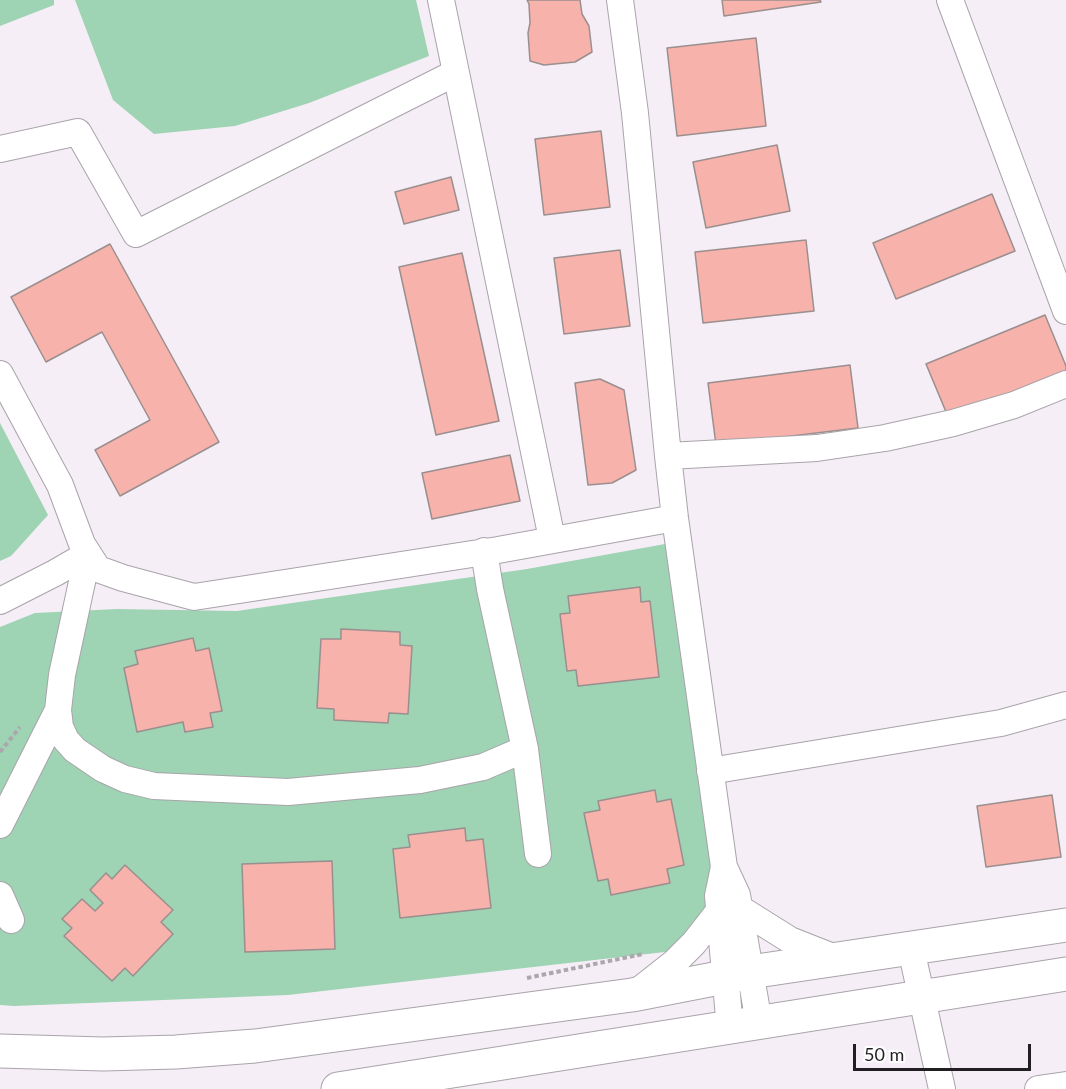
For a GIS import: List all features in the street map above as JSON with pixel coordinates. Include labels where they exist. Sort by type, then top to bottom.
[{"type":"street","points":[[441,0],[552,539]]},
{"type":"street","points":[[620,0],[635,113],[675,518],[723,867],[718,896],[729,909],[790,940],[838,959]]},
{"type":"street","points":[[950,0],[1066,311]]},
{"type":"street","points":[[0,149],[78,132],[136,234],[455,73]]},
{"type":"street","points":[[0,374],[60,485],[82,544],[98,569],[194,597],[675,518]]},
{"type":"street","points":[[668,456],[817,448],[885,438],[953,423],[1014,405],[1066,384]]},
{"type":"street","points":[[484,551],[492,600],[525,749],[538,854]]},
{"type":"street","points":[[0,601],[88,554]]},
{"type":"street","points":[[88,554],[62,675],[58,710],[60,727],[66,740],[75,750],[104,769],[125,779],[154,786],[288,792],[420,780],[483,767],[525,749]]},
{"type":"street","points":[[710,771],[1001,723],[1066,705]]},
{"type":"street","points":[[0,825],[58,710]]},
{"type":"street","points":[[0,895],[11,920]]},
{"type":"street","points":[[729,909],[745,1026]]},
{"type":"street","points":[[632,994],[675,962],[729,909]]},
{"type":"street","points":[[0,1051],[104,1054],[176,1052],[255,1046],[632,994],[838,959],[1066,926]]},
{"type":"street","points":[[911,949],[942,1089]]},
{"type":"street","points":[[338,1089],[745,1026],[921,995],[1066,974]]},
{"type":"street","points":[[1038,1089],[1066,1085]]},
{"type":"path","points":[[523,980],[648,953]]},
{"type":"green space","points":[[0,0],[54,0],[54,5],[0,26]]},
{"type":"green space","points":[[75,0],[416,0],[429,56],[309,103],[235,126],[154,134],[113,100]]},
{"type":"green space","points":[[0,423],[48,515],[11,556],[0,561]]},
{"type":"green space","points":[[665,544],[734,919],[726,945],[288,995],[0,1005],[0,627],[35,613],[117,609],[237,611],[527,569]]},
{"type":"building","points":[[527,0],[580,0],[582,14],[589,26],[592,52],[575,62],[544,65],[530,61],[528,33],[530,23]]},
{"type":"building","points":[[722,0],[820,0],[821,2],[724,16]]},
{"type":"building","points":[[756,38],[766,126],[677,136],[667,48]]},
{"type":"building","points":[[601,131],[610,207],[544,215],[535,139]]},
{"type":"building","points":[[777,145],[790,211],[706,228],[693,162]]},
{"type":"building","points":[[451,177],[459,210],[404,224],[395,192]]},
{"type":"building","points":[[992,194],[1015,251],[896,299],[873,243]]},
{"type":"building","points":[[806,240],[814,311],[703,323],[695,252]]},
{"type":"building","points":[[110,244],[219,442],[120,496],[95,450],[150,420],[102,332],[46,362],[11,297]]},
{"type":"building","points":[[620,250],[630,326],[564,334],[554,258]]},
{"type":"building","points":[[462,253],[499,421],[436,435],[399,267]]},
{"type":"building","points":[[1045,315],[1066,366],[1066,372],[949,419],[926,364]]},
{"type":"building","points":[[850,365],[858,428],[716,445],[708,383]]},
{"type":"building","points":[[600,379],[624,390],[636,470],[612,483],[588,485],[575,383]]},
{"type":"building","points":[[510,455],[520,501],[432,519],[422,473]]},
{"type":"building","points":[[640,587],[641,602],[650,601],[659,677],[578,686],[576,670],[567,671],[560,614],[570,613],[568,596]]},
{"type":"building","points":[[341,629],[400,632],[400,645],[412,646],[408,714],[389,713],[388,723],[334,720],[334,709],[317,708],[321,639],[341,639]]},
{"type":"building","points":[[193,638],[196,651],[209,648],[222,711],[210,713],[213,727],[185,732],[183,722],[137,732],[124,668],[138,664],[135,651]]},
{"type":"building","points":[[655,790],[657,802],[671,799],[684,865],[667,869],[670,883],[611,895],[608,879],[598,881],[584,813],[600,810],[598,801]]},
{"type":"building","points":[[1052,795],[1061,857],[986,867],[977,806]]},
{"type":"building","points":[[465,828],[466,841],[483,839],[491,908],[400,918],[393,849],[410,847],[408,835]]},
{"type":"building","points":[[332,861],[335,949],[245,952],[242,864]]},
{"type":"building","points":[[125,865],[173,910],[161,922],[173,934],[133,976],[125,968],[112,981],[64,936],[72,928],[62,919],[82,899],[95,911],[103,903],[90,890],[106,873],[112,879]]}]
